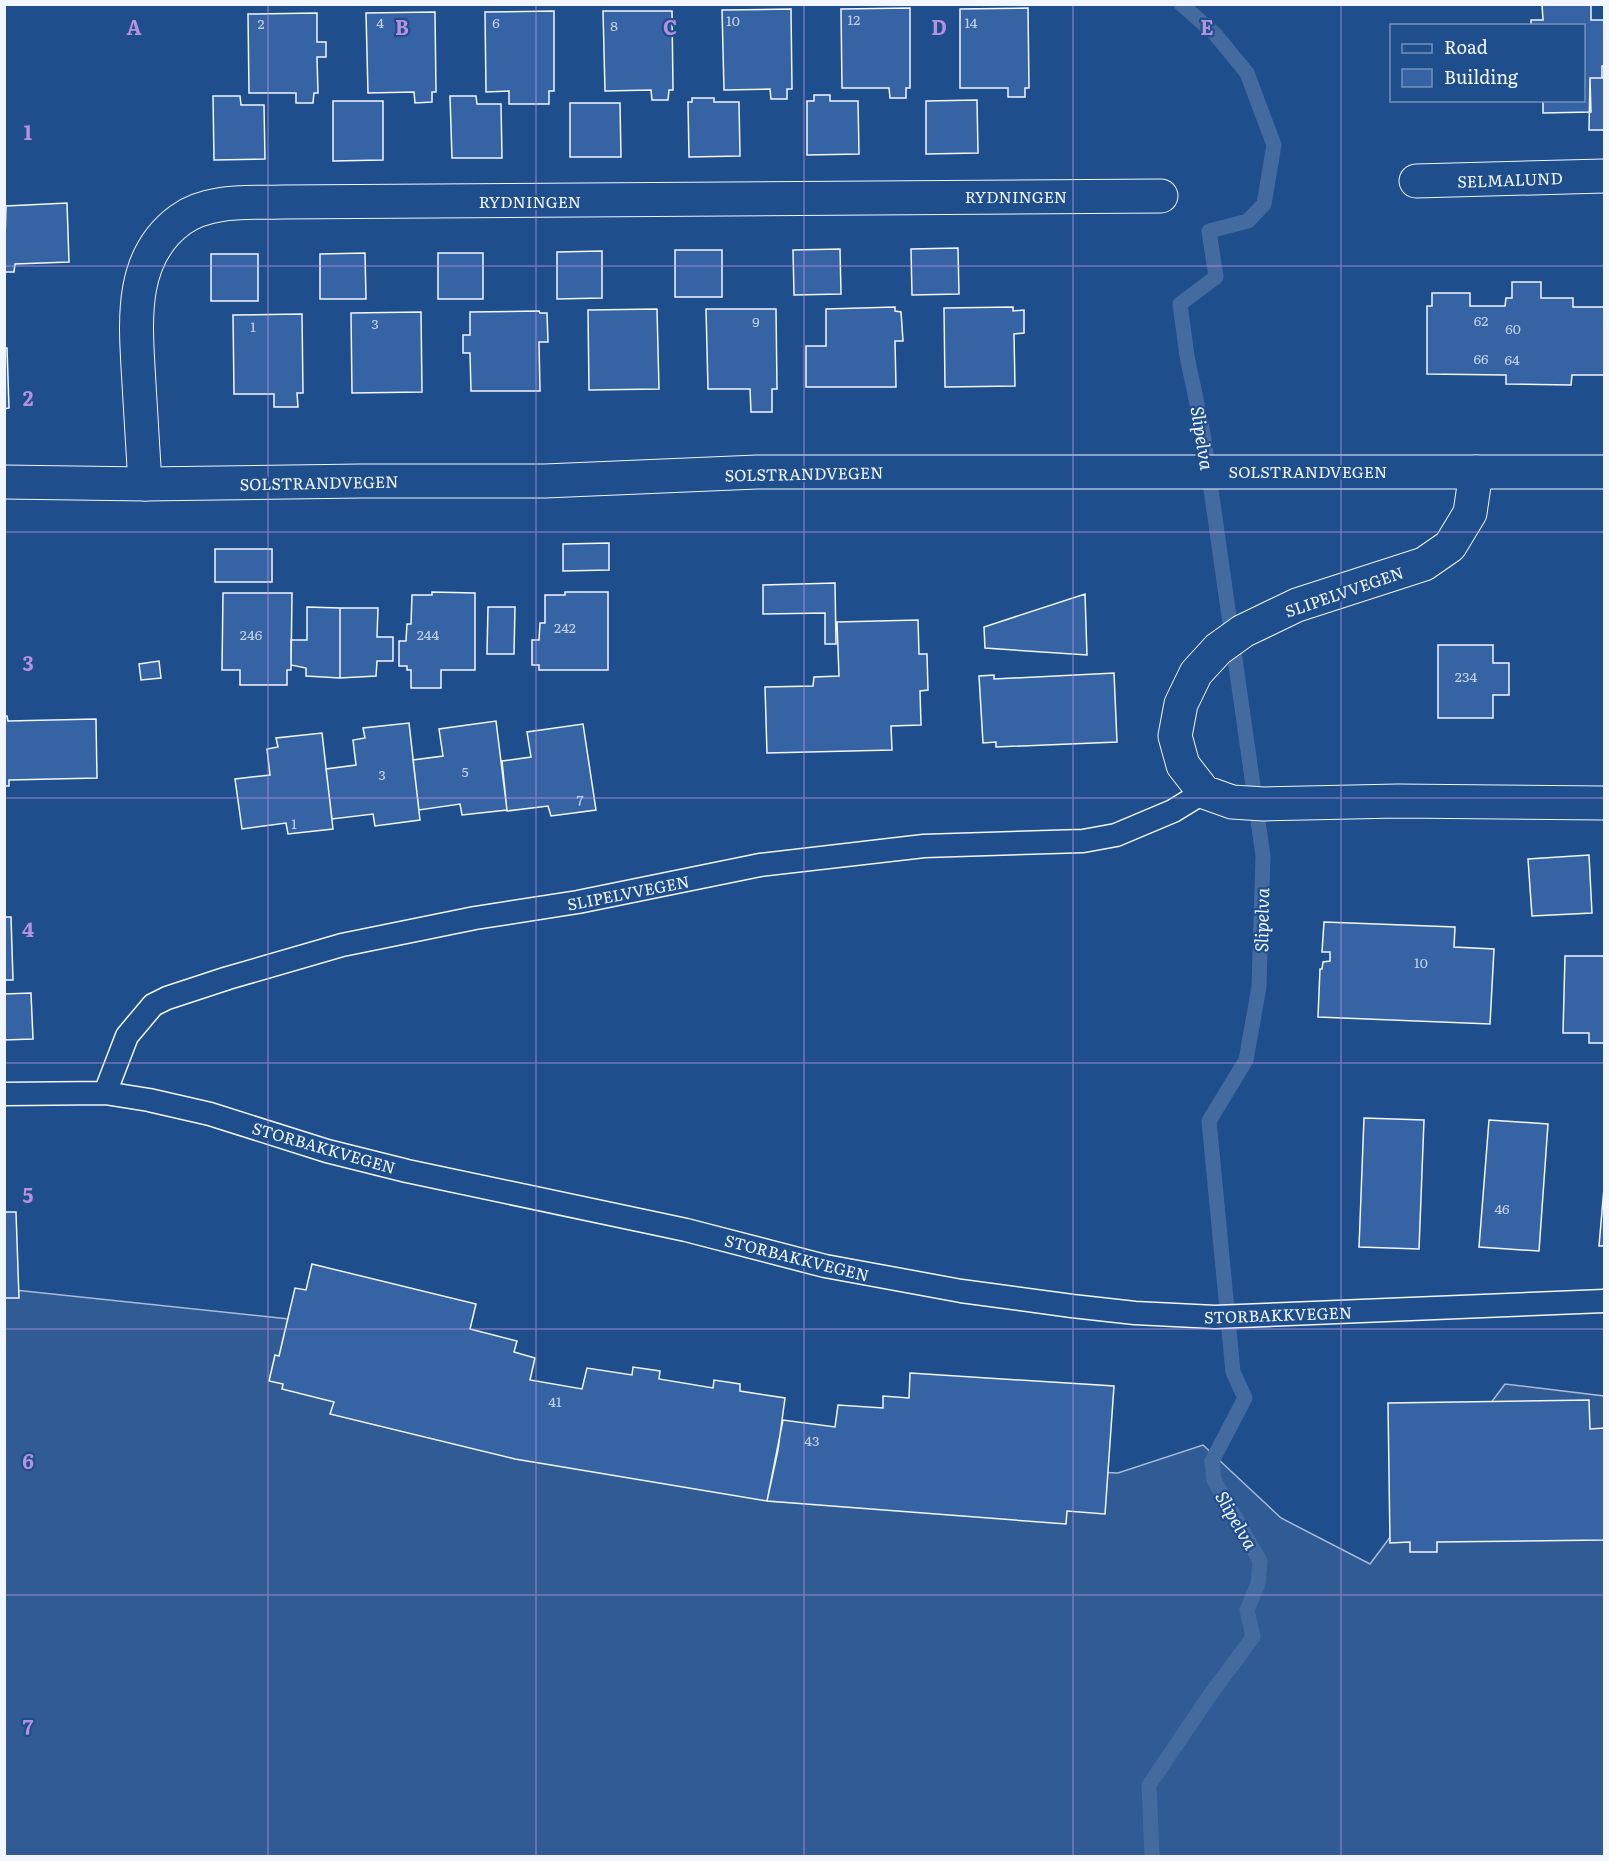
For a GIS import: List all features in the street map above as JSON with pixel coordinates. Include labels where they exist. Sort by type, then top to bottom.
[{"type":"street","name":"SELMALUND","points":[[1416,181],[1605,176]]},
{"type":"street","name":"RYDNINGEN","points":[[145,484],[135,309],[137,299],[143,270],[156,245],[181,219],[200,210],[224,205],[282,201],[1161,196]]},
{"type":"street","name":"SOLSTRANDVEGEN","points":[[4,482],[145,484],[545,481],[756,472],[1605,472]]},
{"type":"street","name":"SLIPELVVEGEN","points":[[1204,792],[1183,765],[1175,736],[1181,704],[1196,673],[1218,649],[1243,631],[1270,617],[1328,593],[1424,564],[1450,546],[1470,513],[1476,472]]},
{"type":"street","points":[[1204,792],[1232,802],[1264,804],[1398,801],[1605,803]]},
{"type":"lane","name":"SLIPELVVEGEN","points":[[105,1093],[127,1036],[153,1005],[167,998],[228,978],[342,945],[475,918],[578,902],[760,865],[924,846],[1083,841],[1116,835],[1164,816],[1204,792]]},
{"type":"lane","name":"STORBAKKVEGEN","points":[[4,1094],[105,1093],[210,1114],[327,1151],[407,1171],[686,1230],[825,1266],[961,1291],[1135,1313],[1203,1317],[1605,1301]]},
{"type":"shaded area","points":[[5,1289],[402,1331],[682,1454],[1118,1473],[1203,1445],[1281,1518],[1370,1564],[1505,1384],[1604,1396],[1604,1856],[5,1856]]},
{"type":"building","points":[[1542,4],[1591,4],[1591,20],[1604,20],[1604,66],[1602,66],[1602,78],[1590,78],[1591,112],[1543,113],[1543,102],[1585,102],[1585,24],[1531,24],[1531,20],[1543,20]]},
{"type":"building","points":[[910,8],[910,88],[906,88],[906,98],[890,98],[889,88],[842,88],[841,9]]},
{"type":"building","points":[[1028,8],[1029,88],[1025,88],[1025,97],[1008,97],[1008,88],[960,88],[960,9]]},
{"type":"building","points":[[791,9],[792,89],[787,89],[787,99],[771,99],[770,89],[724,90],[722,10]]},
{"type":"building","points":[[554,11],[554,91],[549,91],[549,104],[509,104],[509,91],[486,92],[485,12]]},
{"type":"building","points":[[603,11],[672,11],[673,90],[669,90],[668,100],[652,100],[651,90],[605,91]]},
{"type":"building","points":[[435,12],[436,92],[432,92],[432,102],[415,103],[414,92],[368,93],[366,13]]},
{"type":"building","points":[[317,13],[317,42],[326,42],[326,57],[317,57],[318,93],[314,93],[313,103],[296,103],[296,93],[249,93],[248,14]]},
{"type":"building","points":[[1590,78],[1604,78],[1604,130],[1589,130]]},
{"type":"building","points":[[814,95],[830,95],[830,101],[858,101],[859,154],[807,155],[807,101],[814,101]]},
{"type":"building","points":[[213,96],[240,96],[241,105],[264,105],[265,159],[214,160]]},
{"type":"building","points":[[450,96],[476,96],[477,104],[501,104],[502,158],[452,158]]},
{"type":"building","points":[[692,98],[714,98],[714,102],[739,102],[740,156],[689,157],[688,102],[692,102]]},
{"type":"building","points":[[977,100],[978,153],[926,154],[926,101]]},
{"type":"building","points":[[333,101],[383,101],[383,160],[333,161]]},
{"type":"building","points":[[570,103],[620,103],[621,157],[570,157]]},
{"type":"building","points":[[67,203],[69,262],[15,264],[14,272],[4,272],[6,206]]},
{"type":"building","points":[[958,248],[959,294],[912,295],[911,249]]},
{"type":"building","points":[[840,249],[841,294],[794,295],[793,250]]},
{"type":"building","points":[[675,250],[722,250],[722,297],[675,297]]},
{"type":"building","points":[[602,251],[602,298],[557,299],[557,252]]},
{"type":"building","points":[[365,253],[366,299],[320,299],[320,254]]},
{"type":"building","points":[[438,253],[483,253],[483,299],[438,299]]},
{"type":"building","points":[[211,254],[258,254],[258,301],[211,301]]},
{"type":"building","points":[[1512,282],[1541,282],[1541,298],[1573,298],[1573,307],[1604,307],[1604,375],[1572,375],[1571,385],[1506,384],[1506,375],[1427,374],[1427,306],[1432,306],[1432,293],[1470,293],[1470,306],[1505,306],[1506,298],[1512,298]]},
{"type":"building","points":[[895,307],[895,311],[901,312],[903,341],[895,341],[896,387],[806,387],[806,346],[826,346],[826,309]]},
{"type":"building","points":[[1013,307],[1013,311],[1024,310],[1024,333],[1014,334],[1015,386],[945,387],[944,308]]},
{"type":"building","points":[[657,309],[659,389],[589,390],[588,310]]},
{"type":"building","points":[[706,309],[776,309],[777,389],[772,389],[772,412],[751,412],[750,389],[708,389]]},
{"type":"building","points":[[539,311],[547,313],[548,342],[539,342],[540,391],[471,391],[470,353],[463,353],[463,335],[470,335],[470,312]]},
{"type":"building","points":[[421,312],[422,392],[352,393],[351,313]]},
{"type":"building","points":[[302,314],[303,393],[297,393],[298,407],[274,407],[274,394],[234,394],[233,315]]},
{"type":"building","points":[[4,348],[7,348],[9,408],[4,409]]},
{"type":"building","points":[[609,543],[609,570],[563,571],[563,544]]},
{"type":"building","points":[[215,549],[272,549],[272,582],[215,582]]},
{"type":"building","points":[[835,583],[836,644],[825,644],[825,613],[763,614],[763,585]]},
{"type":"building","points":[[432,592],[475,593],[475,670],[441,670],[441,688],[411,688],[411,670],[407,670],[407,666],[399,666],[399,641],[406,641],[407,624],[411,624],[412,595],[432,595]]},
{"type":"building","points":[[565,592],[608,592],[608,670],[539,670],[539,665],[532,665],[532,640],[539,640],[540,623],[545,623],[545,595],[565,595]]},
{"type":"building","points":[[223,593],[292,593],[291,670],[287,670],[287,685],[240,685],[240,670],[222,670]]},
{"type":"building","points":[[1085,594],[1087,655],[985,648],[984,627]]},
{"type":"building","points":[[307,607],[340,608],[340,678],[306,676],[306,668],[291,665],[291,640],[307,640]]},
{"type":"building","points":[[488,607],[515,607],[514,654],[487,654]]},
{"type":"building","points":[[340,608],[378,608],[377,637],[393,637],[393,661],[377,661],[376,676],[340,678]]},
{"type":"building","points":[[918,620],[919,654],[927,654],[928,690],[920,691],[921,725],[891,726],[892,750],[767,753],[765,687],[813,686],[814,677],[839,676],[837,622]]},
{"type":"building","points":[[1438,645],[1493,645],[1493,663],[1509,663],[1509,695],[1493,695],[1493,718],[1438,718]]},
{"type":"building","points":[[159,661],[161,678],[141,680],[139,664]]},
{"type":"building","points":[[1114,673],[1117,742],[996,747],[996,742],[983,743],[979,676],[994,675],[994,679]]},
{"type":"building","points":[[4,716],[7,716],[8,721],[96,719],[97,778],[9,780],[9,786],[4,786]]},
{"type":"building","points":[[496,721],[507,810],[462,815],[460,804],[419,810],[413,760],[443,756],[439,729]]},
{"type":"building","points":[[409,723],[420,820],[375,826],[373,814],[332,819],[326,769],[356,765],[353,740],[365,738],[363,728]]},
{"type":"building","points":[[583,724],[596,810],[551,816],[548,806],[507,811],[502,761],[531,757],[527,732]]},
{"type":"building","points":[[322,733],[333,829],[288,834],[286,823],[242,829],[235,779],[270,775],[267,749],[278,747],[276,738]]},
{"type":"building","points":[[1589,855],[1592,913],[1532,916],[1528,859]]},
{"type":"building","points":[[4,917],[11,917],[13,980],[4,980]]},
{"type":"building","points":[[1324,922],[1455,927],[1454,947],[1494,949],[1490,1024],[1318,1017],[1320,969],[1322,969],[1323,962],[1330,961],[1330,952],[1322,952]]},
{"type":"building","points":[[1565,956],[1604,956],[1604,1043],[1589,1043],[1589,1033],[1563,1033]]},
{"type":"building","points":[[31,993],[33,1039],[4,1040],[4,994]]},
{"type":"building","points":[[1364,1118],[1424,1120],[1419,1249],[1359,1247]]},
{"type":"building","points":[[1489,1120],[1548,1124],[1539,1251],[1479,1247]]},
{"type":"building","points":[[1604,1188],[1604,1246],[1599,1246]]},
{"type":"building","points":[[4,1212],[16,1212],[19,1298],[4,1298]]},
{"type":"building","points":[[312,1264],[476,1304],[470,1329],[517,1341],[514,1352],[535,1358],[530,1380],[582,1389],[587,1368],[632,1375],[633,1367],[660,1371],[659,1379],[713,1388],[714,1380],[740,1384],[740,1391],[785,1398],[778,1450],[767,1501],[515,1459],[330,1414],[334,1402],[282,1389],[283,1384],[269,1381],[275,1355],[279,1356],[295,1288],[306,1290]]},
{"type":"building","points":[[910,1373],[1114,1386],[1105,1514],[1067,1511],[1066,1524],[767,1501],[783,1420],[835,1427],[838,1405],[883,1408],[883,1396],[909,1398]]},
{"type":"building","points":[[1589,1400],[1590,1429],[1604,1428],[1604,1540],[1437,1542],[1437,1552],[1410,1552],[1410,1542],[1390,1543],[1388,1403]]},
{"type":"waterway","name":"Slipelva","points":[[1152,1856],[1149,1785],[1210,1695],[1253,1637],[1247,1610],[1258,1584],[1260,1561],[1214,1480],[1212,1461],[1245,1398],[1233,1372],[1209,1121],[1246,1060],[1259,987],[1263,856],[1203,433],[1187,356],[1180,304],[1216,277],[1209,231],[1248,221],[1264,204],[1274,145],[1247,73],[1215,34],[1181,4]]}]
